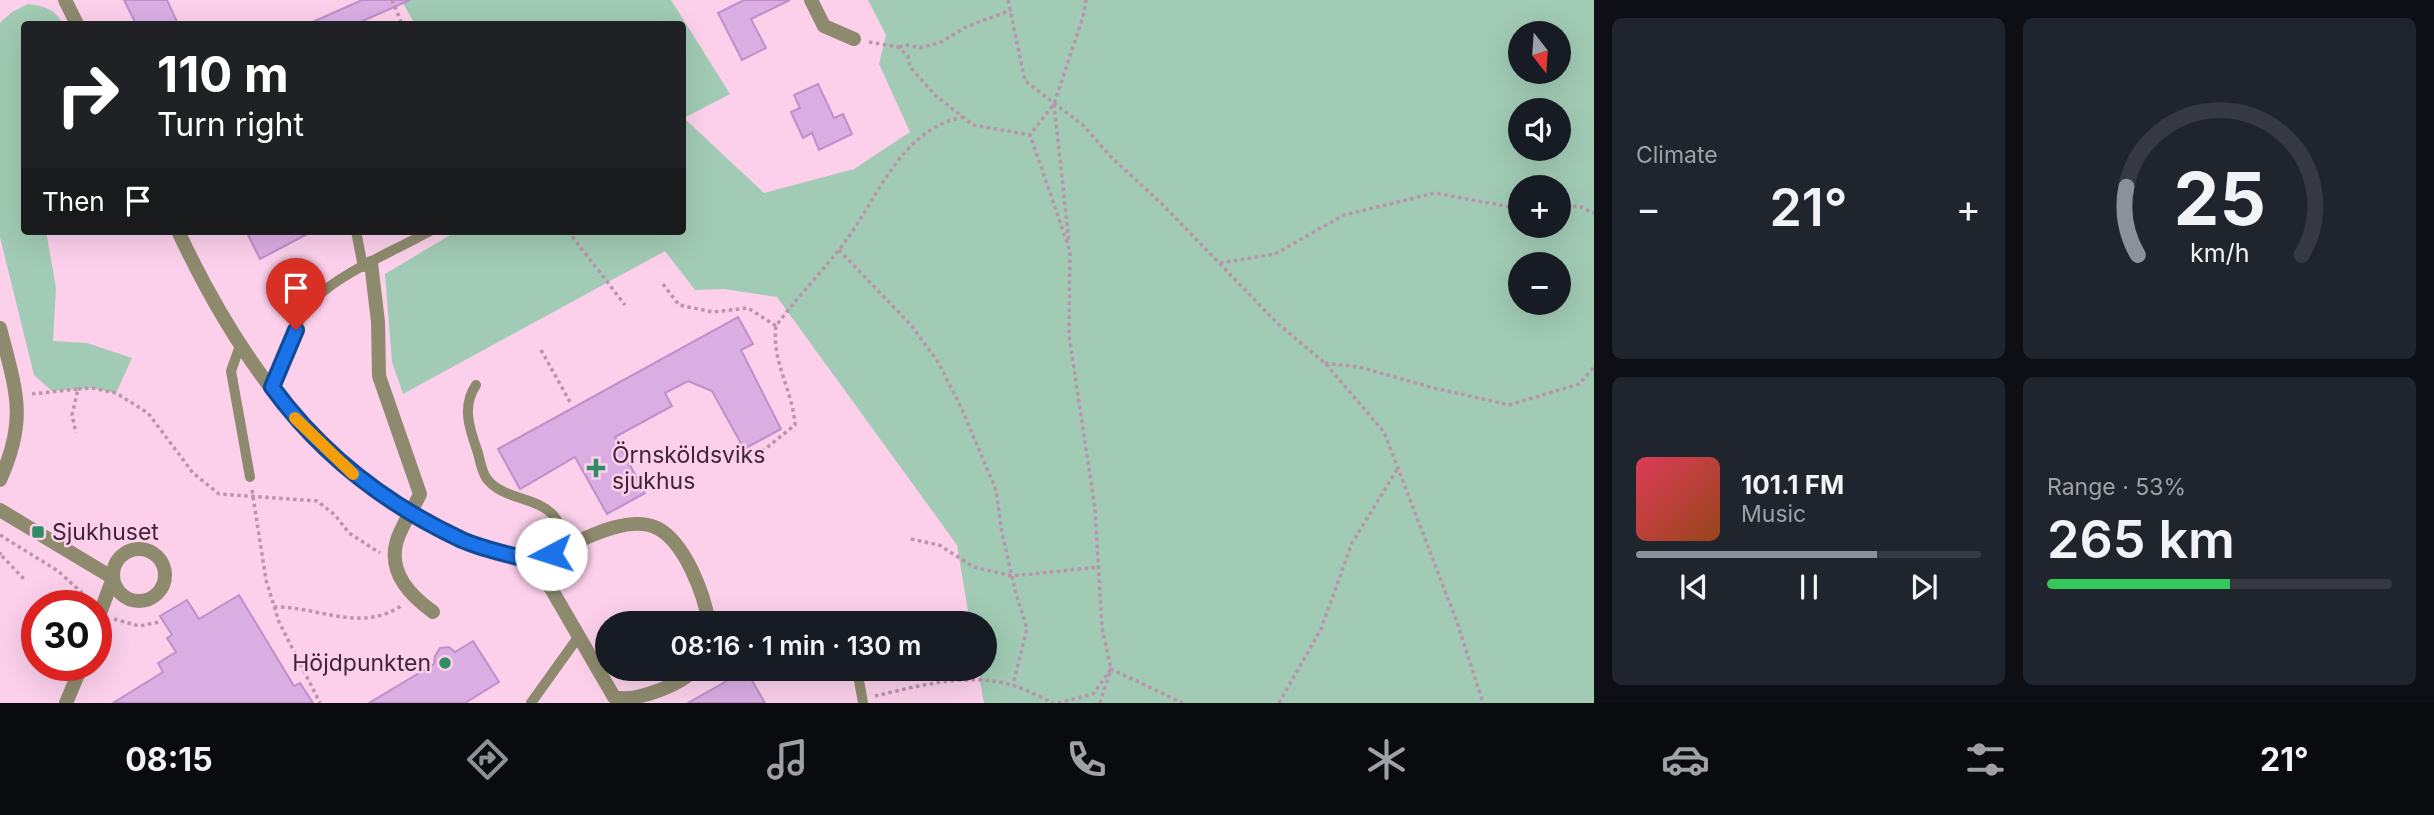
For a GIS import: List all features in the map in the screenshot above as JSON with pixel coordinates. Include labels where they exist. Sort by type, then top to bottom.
[{"type":"street","points":[[65,0],[76,21]]},
{"type":"street","points":[[811,0],[824,26],[854,38]]},
{"type":"street","points":[[180,235],[210,293],[241,343],[292,414],[341,464],[367,485],[464,540],[534,561],[622,525],[643,523],[657,528],[671,539],[683,555],[697,583],[705,611]]},
{"type":"street","points":[[367,265],[377,321],[379,376],[420,494],[396,543],[396,562],[401,579],[413,598],[433,612]]},
{"type":"street","points":[[0,328],[16,396],[16,436],[0,480]]},
{"type":"street","points":[[0,510],[113,578],[109,590]]},
{"type":"street","points":[[534,561],[579,636],[611,701],[640,699],[677,681]]},
{"type":"street","points":[[66,703],[75,681]]},
{"type":"lane","points":[[357,235],[367,265]]},
{"type":"lane","points":[[272,387],[307,309],[332,283],[423,235]]},
{"type":"lane","points":[[241,343],[231,371],[250,477]]},
{"type":"lane","points":[[476,385],[469,394],[468,424],[487,479],[504,492],[538,504],[552,514],[567,547]]},
{"type":"lane","points":[[531,703],[579,636]]},
{"type":"lane","points":[[859,681],[863,703]]},
{"type":"path","points":[[391,0],[400,21]]},
{"type":"path","points":[[1009,0],[1025,81],[1083,126],[1278,323],[1325,363],[1384,432],[1457,622],[1483,703]]},
{"type":"path","points":[[1030,135],[1054,104],[1083,17],[1086,0]]},
{"type":"path","points":[[854,38],[898,47],[907,45],[920,48],[941,42],[966,27],[1011,10]]},
{"type":"path","points":[[898,47],[908,56],[910,67],[936,95],[973,125],[1030,135]]},
{"type":"path","points":[[1054,104],[1070,251],[1069,335],[1095,509],[1102,628],[1111,669],[1101,703]]},
{"type":"path","points":[[748,455],[765,449],[795,425],[794,407],[783,379],[774,340],[776,326],[839,250],[873,200],[885,176],[905,153],[924,134],[949,120],[963,117]]},
{"type":"path","points":[[1030,135],[1070,251]]},
{"type":"path","points":[[1220,263],[1275,254],[1344,215],[1435,193],[1508,207]]},
{"type":"path","points":[[1571,207],[1579,206],[1594,213]]},
{"type":"path","points":[[571,235],[625,305]]},
{"type":"path","points":[[839,250],[911,325],[938,362],[961,407],[996,490],[1012,576],[1027,628],[1013,685]]},
{"type":"path","points":[[663,284],[679,305],[713,312],[748,308],[776,326]]},
{"type":"path","points":[[541,350],[570,402]]},
{"type":"path","points":[[1325,363],[1359,368],[1509,405],[1579,384],[1594,367]]},
{"type":"path","points":[[16,396],[78,389],[72,415],[76,433]]},
{"type":"path","points":[[1279,703],[1321,629],[1352,543],[1398,468]]},
{"type":"path","points":[[250,477],[266,580],[274,607],[320,703]]},
{"type":"path","points":[[0,535],[58,571],[80,590]]},
{"type":"path","points":[[911,539],[939,545],[974,567],[1012,576],[1099,567]]},
{"type":"path","points":[[1,556],[24,579]]},
{"type":"path","points":[[274,607],[361,619],[392,612],[413,598]]},
{"type":"path","points":[[112,616],[139,625],[160,622]]},
{"type":"path","points":[[870,703],[875,696],[924,684],[990,681],[1013,685],[1055,703],[1093,694],[1111,669]]},
{"type":"path","points":[[1111,669],[1183,703]]},
{"type":"green space","points":[[401,0],[671,0],[684,21],[413,21]]},
{"type":"green space","points":[[868,0],[1594,0],[1594,703],[984,703],[980,681],[997,681],[997,611],[968,611],[957,545],[777,297],[724,289],[695,290],[665,251],[403,394],[392,362],[385,274],[450,235],[686,235],[686,120],[764,193],[854,169],[910,132],[879,64],[886,35]]},
{"type":"green space","points":[[28,4],[39,6],[48,9],[61,21],[21,21],[21,235],[47,235],[56,288],[53,341],[87,343],[132,358],[116,393],[92,388],[52,391],[34,375],[0,237],[0,23],[12,12]]},
{"type":"green space","points":[[686,24],[730,94],[686,117]]},
{"type":"building","points":[[124,0],[167,0],[177,21],[134,21]]},
{"type":"building","points":[[362,0],[410,0],[363,21],[315,21]]},
{"type":"building","points":[[744,0],[790,0],[751,19],[766,48],[742,60],[718,13]]},
{"type":"building","points":[[818,84],[834,118],[843,114],[852,134],[819,150],[812,133],[803,138],[791,112],[800,108],[794,95]]},
{"type":"building","points":[[248,235],[305,235],[260,259]]},
{"type":"building","points":[[738,317],[753,344],[741,350],[781,429],[744,449],[712,391],[688,381],[665,393],[672,406],[615,437],[645,493],[607,514],[575,457],[520,489],[498,449]]},
{"type":"building","points":[[239,595],[294,686],[300,683],[313,703],[113,703],[163,672],[158,663],[176,652],[167,638],[172,635],[160,616],[187,600],[199,619]]},
{"type":"building","points":[[473,641],[499,682],[465,703],[369,703],[434,664],[440,648],[449,647],[455,652]]},
{"type":"building","points":[[727,681],[752,681],[765,703],[688,703]]},
{"type":"slow traffic","points":[[295,418],[353,474]]},
{"type":"place","name":"Örnsköldsviks sjukhus","points":[[596,468]]},
{"type":"place","name":"Sjukhuset","points":[[38,532]]},
{"type":"place","name":"Höjdpunkten","points":[[445,663]]},
{"type":"route","points":[[296,330],[272,387],[292,414],[341,464],[367,485],[464,540],[534,561],[551,554]]}]
